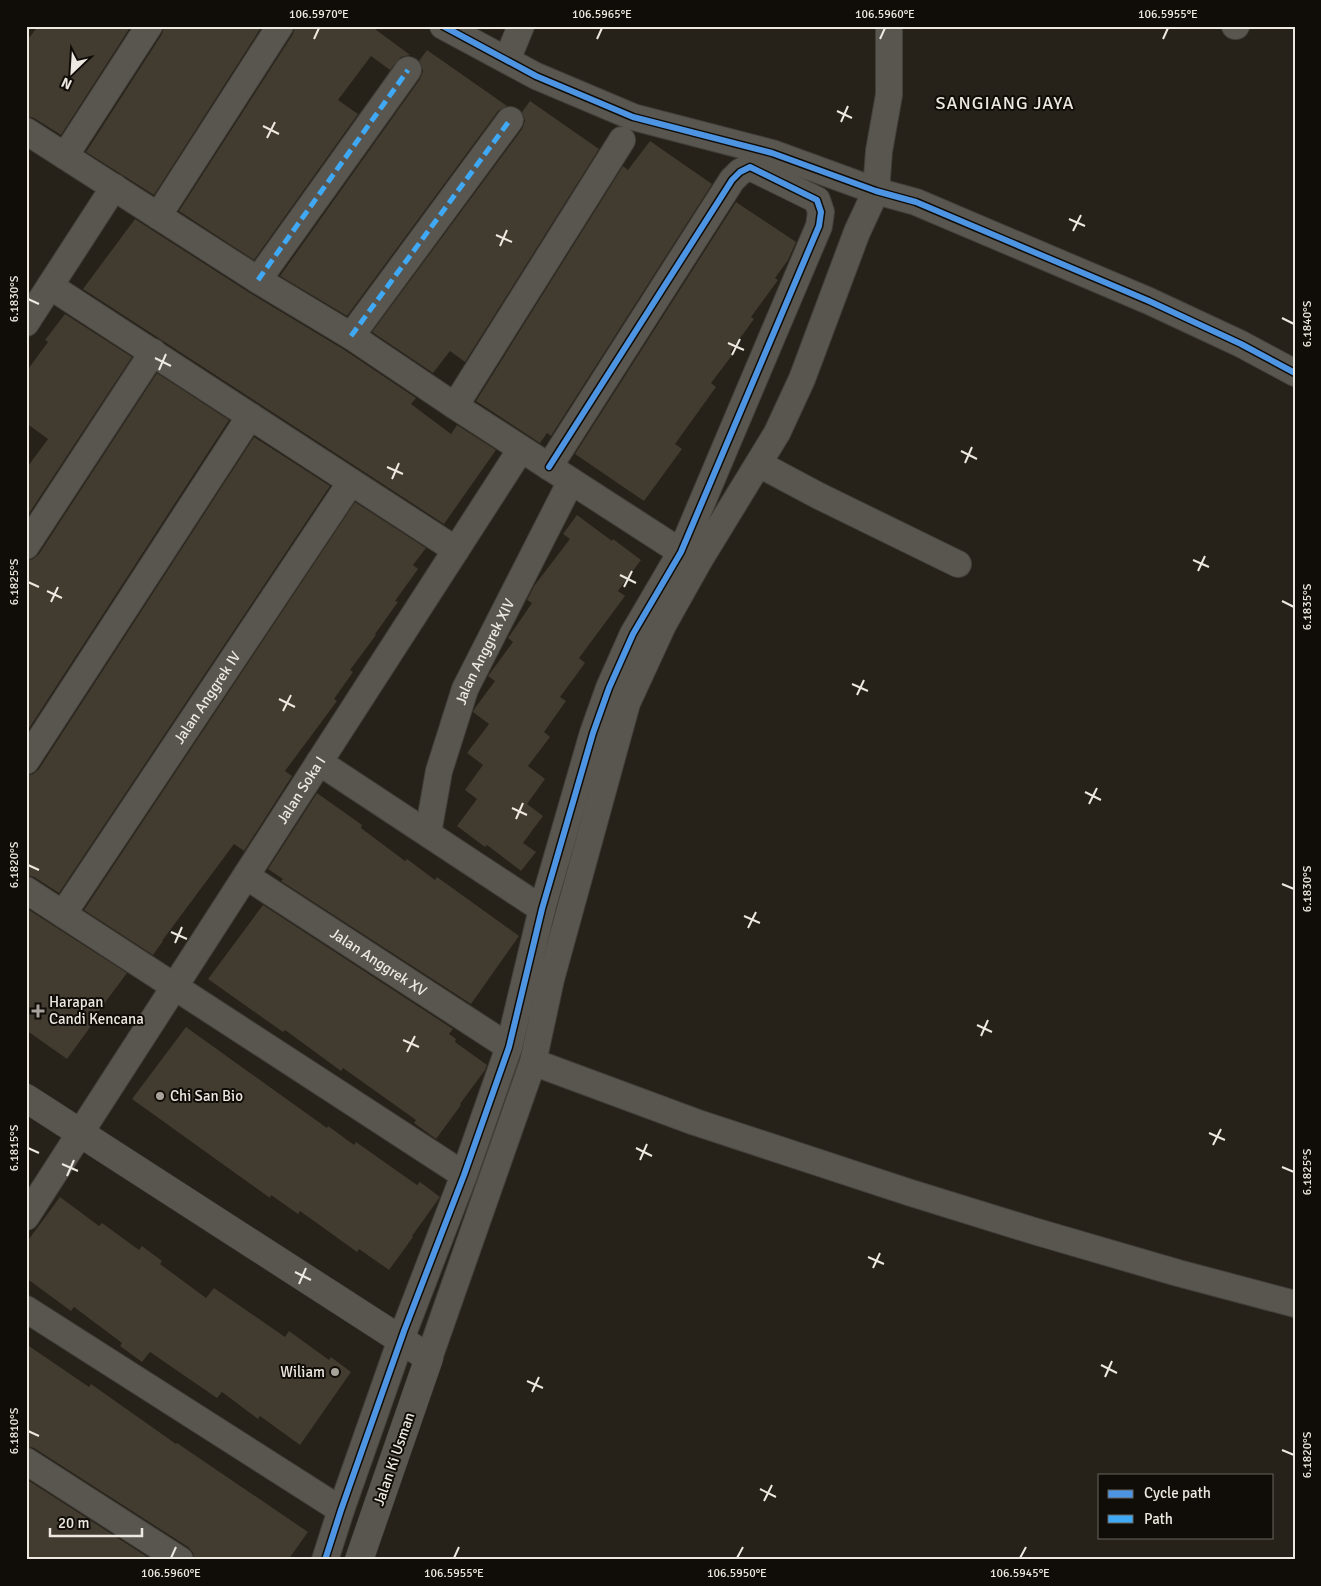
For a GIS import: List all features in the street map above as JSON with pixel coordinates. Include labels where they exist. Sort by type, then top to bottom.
[{"type":"street","points":[[65,156],[149,26]]},
{"type":"street","points":[[158,216],[280,26]]},
{"type":"street","points":[[443,26],[536,76],[633,117],[772,152],[876,191],[916,202],[1140,297],[1232,340],[1295,373]]},
{"type":"street","points":[[506,60],[521,26]]},
{"type":"street","points":[[26,1098],[429,1358],[533,1062],[551,979],[627,703],[668,617],[700,559],[777,433],[802,379],[857,232],[876,191],[879,152],[888,95],[889,26]]},
{"type":"street","points":[[258,280],[408,70]]},
{"type":"street","points":[[351,336],[510,120]]},
{"type":"street","points":[[26,131],[258,280],[351,336],[455,406],[681,552]]},
{"type":"street","points":[[455,406],[622,140]]},
{"type":"street","points":[[325,1560],[401,1340],[464,1175],[509,1047],[542,909],[593,733],[609,688],[633,634],[681,552],[819,226],[821,212],[817,200],[750,167],[740,172],[732,180],[549,467]]},
{"type":"street","points":[[26,324],[114,187]]},
{"type":"street","points":[[50,286],[456,550]]},
{"type":"street","points":[[26,546],[153,352]]},
{"type":"street","points":[[26,761],[250,416]]},
{"type":"street","name":"Jalan Soka I","points":[[26,1217],[521,449]]},
{"type":"street","points":[[759,464],[819,496],[958,564]]},
{"type":"street","name":"Jalan Anggrek XIV","points":[[428,833],[439,771],[465,689],[571,480]]},
{"type":"street","name":"Jalan Anggrek IV","points":[[63,914],[351,482]]},
{"type":"street","points":[[319,762],[542,909]]},
{"type":"street","name":"Jalan Anggrek XV","points":[[246,876],[509,1047]]},
{"type":"street","points":[[26,890],[464,1175]]},
{"type":"street","points":[[533,1062],[704,1126],[898,1189],[1088,1247],[1295,1304]]},
{"type":"street","points":[[26,1309],[341,1510]]},
{"type":"street","name":"Jalan Ki Usman","points":[[359,1560],[429,1358]]},
{"type":"street","points":[[26,1461],[180,1560]]},
{"type":"building","points":[[38,26],[131,26],[61,135],[34,118],[26,116],[26,42]]},
{"type":"building","points":[[164,26],[262,26],[154,195],[86,152],[162,34]]},
{"type":"building","points":[[295,26],[371,26],[410,55],[401,57],[390,70],[371,56],[338,100],[358,114],[254,260],[179,211],[293,34]]},
{"type":"building","points":[[427,50],[507,106],[498,111],[347,316],[280,276],[420,79],[423,71],[419,61]]},
{"type":"building","points":[[530,101],[599,149],[465,362],[450,351],[433,373],[372,332],[522,129],[525,121],[522,112]]},
{"type":"building","points":[[650,141],[712,184],[551,436],[547,433],[540,443],[476,401],[623,166],[628,170]]},
{"type":"building","points":[[736,202],[796,242],[788,260],[775,278],[778,280],[751,317],[754,319],[730,352],[733,354],[711,383],[716,387],[675,444],[682,449],[644,501],[575,454]]},
{"type":"building","points":[[135,219],[250,293],[343,349],[416,398],[411,404],[451,434],[457,425],[496,450],[444,524],[83,289]]},
{"type":"building","points":[[65,314],[132,357],[26,518],[26,469],[48,439],[26,423],[26,372],[48,342],[45,340]]},
{"type":"building","points":[[157,373],[229,420],[26,733],[26,561],[33,559],[39,554]]},
{"type":"building","points":[[254,437],[330,486],[59,893],[34,877],[26,875],[26,776],[33,774],[39,769]]},
{"type":"building","points":[[355,502],[426,548],[413,565],[418,569],[395,601],[398,602],[376,635],[350,670],[353,672],[334,699],[337,701],[285,771],[292,776],[244,851],[234,844],[153,955],[84,910]]},
{"type":"building","points":[[577,515],[641,560],[618,591],[625,596],[579,658],[585,663],[560,697],[566,701],[544,732],[550,737],[528,766],[545,779],[527,804],[543,816],[523,843],[536,852],[521,871],[487,845],[485,847],[457,826],[477,799],[465,790],[483,765],[467,753],[489,724],[473,712],[495,681],[488,676],[513,642],[508,638],[532,603],[527,600],[534,586],[570,539],[563,534]]},
{"type":"building","points":[[317,793],[362,825],[361,828],[405,861],[407,859],[435,880],[437,877],[519,936],[471,1004],[281,881],[283,879],[268,869]]},
{"type":"building","points":[[263,905],[453,1029],[449,1034],[456,1039],[455,1042],[487,1065],[436,1139],[414,1123],[416,1120],[343,1068],[341,1071],[285,1030],[283,1032],[208,979]]},
{"type":"building","points":[[26,908],[127,973],[89,1024],[91,1026],[67,1059],[26,1030]]},
{"type":"building","points":[[186,1027],[327,1128],[328,1126],[354,1145],[356,1142],[417,1185],[420,1182],[440,1197],[389,1270],[359,1249],[357,1252],[300,1211],[298,1214],[271,1195],[270,1198],[132,1099]]},
{"type":"building","points":[[60,1197],[99,1226],[102,1223],[139,1250],[142,1246],[162,1261],[160,1264],[206,1298],[214,1288],[285,1337],[289,1331],[329,1360],[331,1357],[351,1372],[300,1445],[260,1416],[258,1419],[222,1392],[217,1398],[150,1352],[142,1362],[120,1346],[122,1343],[74,1307],[71,1311],[26,1278],[26,1243]]},
{"type":"building","points":[[26,1344],[89,1387],[91,1384],[176,1444],[308,1532],[288,1560],[195,1560],[193,1553],[188,1547],[34,1448],[26,1446]]},
{"type":"building","points":[[26,1479],[152,1560],[26,1560]]},
{"type":"marked path","points":[[258,280],[408,70]]},
{"type":"marked path","points":[[351,336],[510,120]]},
{"type":"cycle path","points":[[443,26],[536,76],[633,117],[772,153],[876,191],[916,202],[1149,301],[1241,344],[1295,373]]},
{"type":"cycle path","points":[[325,1560],[404,1331],[464,1175],[509,1047],[542,909],[593,733],[609,688],[633,634],[681,552],[819,226],[821,212],[817,200],[750,167],[740,172],[732,180],[549,467]]},
{"type":"place","name":"Harapan Candi Kencana","points":[[38,1011]]},
{"type":"place","name":"Chi San Bio","points":[[160,1096]]},
{"type":"place","name":"Wiliam","points":[[335,1372]]},
{"type":"district","name":"SANGIANG JAYA","points":[[1005,103]]}]
